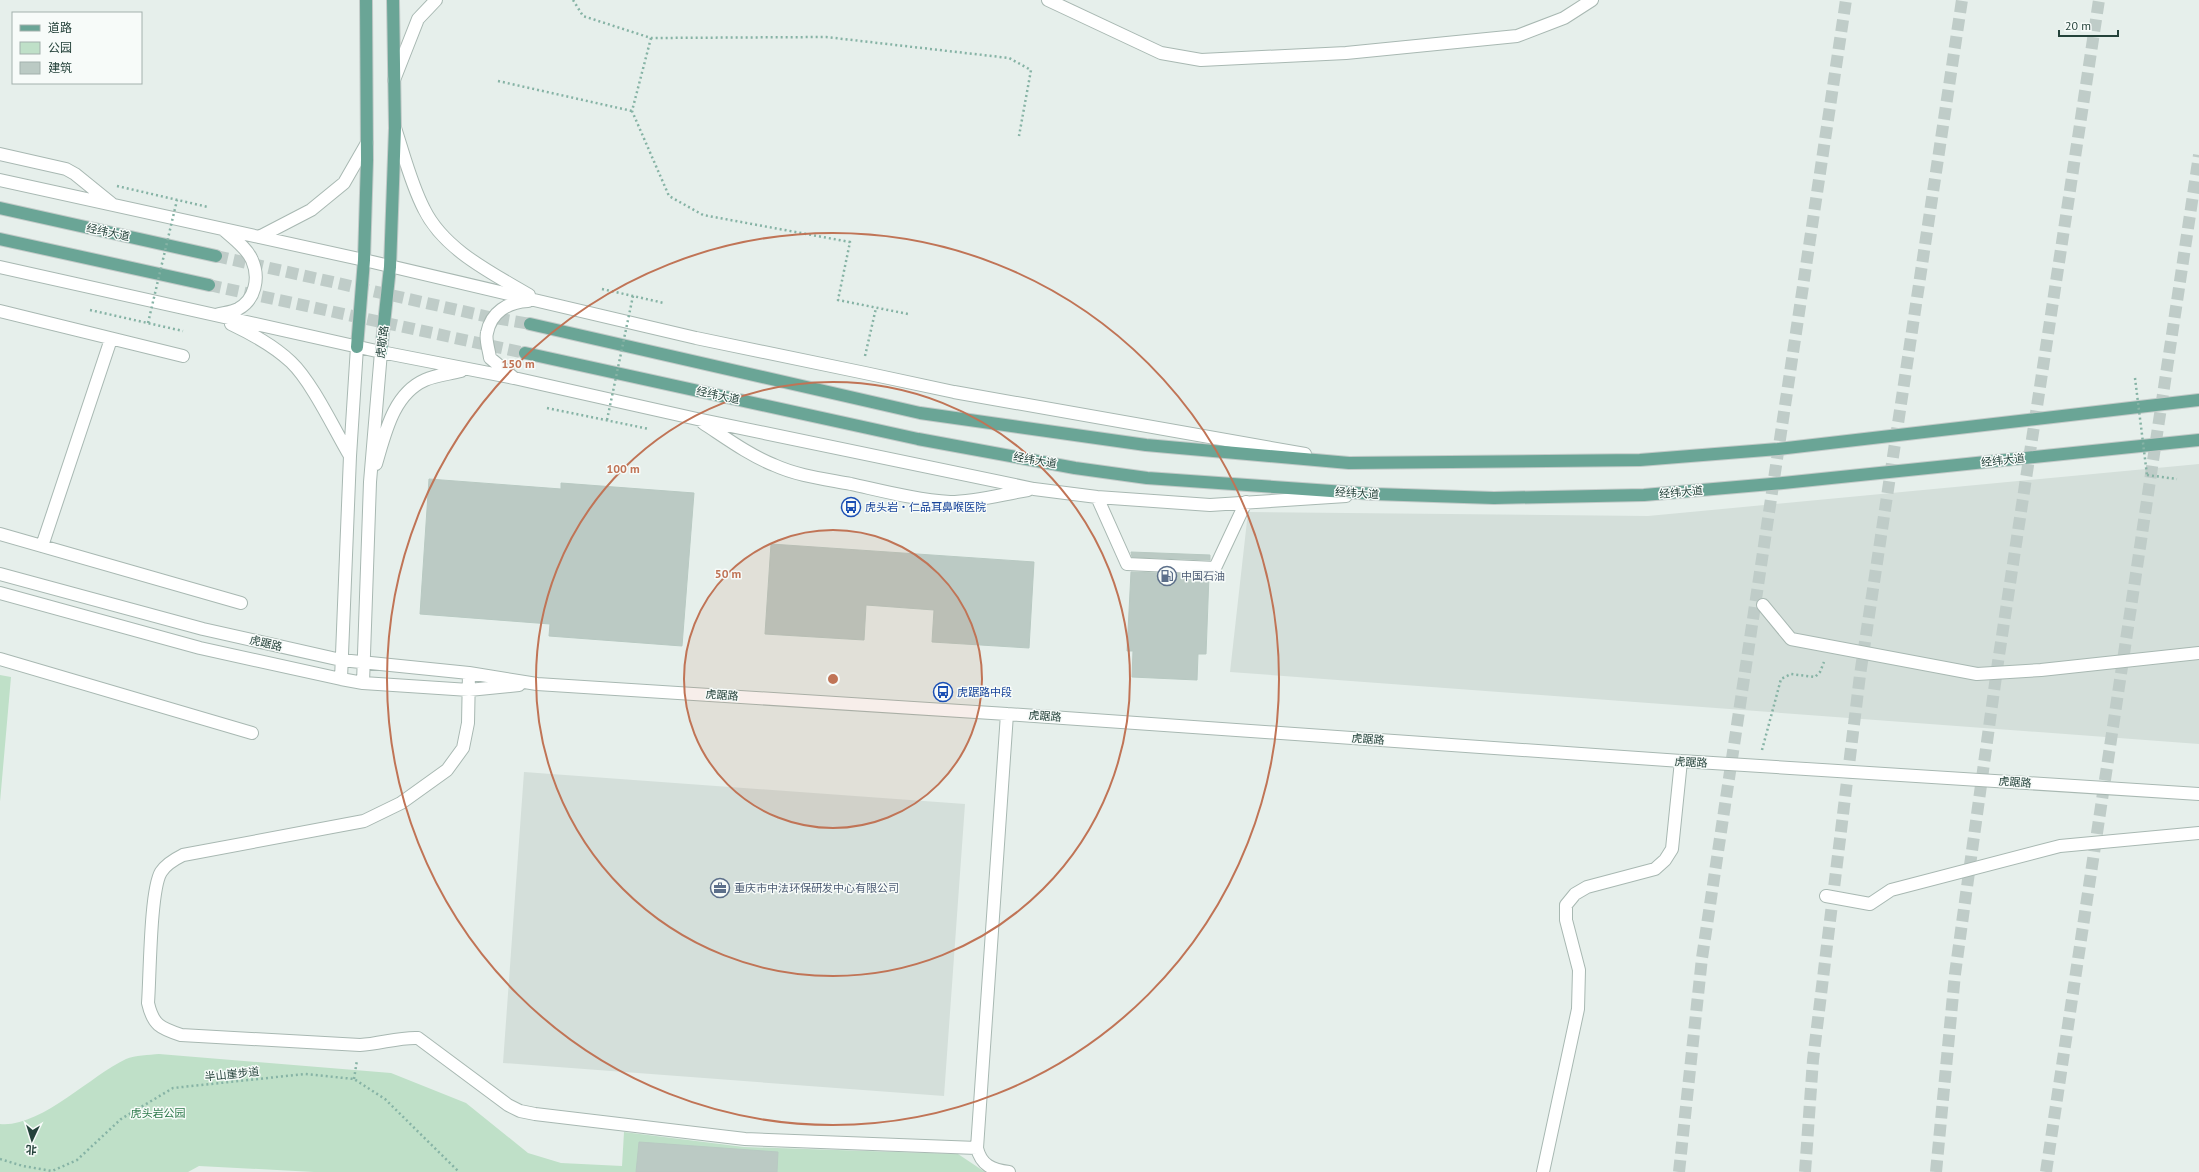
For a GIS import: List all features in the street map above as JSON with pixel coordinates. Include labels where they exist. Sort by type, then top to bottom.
[{"type":"main road","points":[[357,347],[364,260],[367,143],[366,0]]},
{"type":"main road","name":"虎歇路","points":[[381,352],[390,267],[395,128],[393,0]]},
{"type":"main road","name":"经纬大道","points":[[0,208],[216,256]]},
{"type":"main road","points":[[0,239],[209,285]]},
{"type":"main road","points":[[530,324],[920,413],[1146,445],[1349,463],[1640,460],[1778,449],[2199,400]]},
{"type":"main road","name":"经纬大道","points":[[525,353],[918,439],[1075,468],[1147,478],[1374,494],[1494,498],[1644,495],[1783,483],[2199,440]]},
{"type":"street","points":[[394,81],[418,18],[436,0]]},
{"type":"street","points":[[1048,0],[1161,53],[1201,60],[1346,53],[1517,36],[1564,18],[1592,0]]},
{"type":"street","points":[[395,128],[424,210],[436,228],[471,260],[539,301]]},
{"type":"street","points":[[260,237],[311,210],[344,183],[367,143]]},
{"type":"street","points":[[0,154],[66,169],[75,174],[114,206]]},
{"type":"street","points":[[0,180],[364,260],[696,338],[954,392],[1142,424],[1349,463]]},
{"type":"street","points":[[213,316],[237,310],[248,301],[255,289],[256,274],[252,260],[244,248],[223,230]]},
{"type":"street","points":[[0,268],[357,347],[465,370],[514,378],[697,419],[1034,489],[1098,497],[1188,504],[1374,494]]},
{"type":"street","points":[[514,378],[490,358],[486,333],[497,311],[515,302],[539,301]]},
{"type":"street","points":[[0,311],[183,356]]},
{"type":"street","points":[[213,316],[253,335],[274,348],[291,362],[308,385],[350,456]]},
{"type":"street","points":[[42,546],[111,339]]},
{"type":"street","points":[[341,680],[350,456],[357,347]]},
{"type":"street","name":"虎歇路","points":[[362,683],[370,482],[381,352]]},
{"type":"street","points":[[370,482],[390,421],[408,392],[425,380],[465,370]]},
{"type":"street","points":[[697,419],[757,457],[775,466],[794,472],[846,483],[928,500],[951,502],[972,500],[1034,489]]},
{"type":"street","points":[[1098,497],[1127,564],[1215,568],[1246,502]]},
{"type":"street","points":[[0,534],[241,603]]},
{"type":"street","name":"虎踞路","points":[[0,574],[203,629],[341,660],[363,664],[469,673],[537,684],[1007,714],[1681,761],[2199,794]]},
{"type":"street","name":"虎踞路","points":[[0,593],[200,648],[341,680],[362,683],[469,690],[537,684]]},
{"type":"street","points":[[1763,605],[1790,639],[1977,674],[2041,670],[2199,653]]},
{"type":"street","points":[[0,659],[252,733]]},
{"type":"street","points":[[469,673],[468,723],[463,748],[447,770],[401,803],[364,821],[183,854],[171,862],[161,872],[155,891],[148,1003],[152,1019],[165,1030],[181,1035],[360,1045],[380,1044],[406,1038],[418,1038],[508,1105],[520,1111],[535,1114],[745,1139],[977,1148]]},
{"type":"street","points":[[1007,714],[977,1148],[979,1156],[986,1166],[997,1171],[1009,1172]]},
{"type":"street","points":[[1543,1172],[1578,1009],[1579,970],[1566,920],[1566,905],[1575,894],[1587,887],[1655,869],[1665,860],[1672,849],[1681,761]]},
{"type":"street","points":[[1826,896],[1870,904],[1891,890],[2060,846],[2199,833]]},
{"type":"path","points":[[573,0],[583,16],[651,38],[826,37],[1009,58],[1031,70],[1019,136]]},
{"type":"path","points":[[651,38],[632,111],[669,196],[703,215],[850,242],[838,300],[908,314]]},
{"type":"path","points":[[498,80],[632,111]]},
{"type":"path","points":[[111,185],[208,208]]},
{"type":"path","points":[[148,323],[177,200]]},
{"type":"path","points":[[602,289],[664,303]]},
{"type":"path","points":[[607,420],[633,296]]},
{"type":"path","points":[[865,356],[876,308]]},
{"type":"path","points":[[90,310],[183,332]]},
{"type":"path","points":[[2135,378],[2147,475],[2177,479]]},
{"type":"path","points":[[547,408],[650,429]]},
{"type":"path","points":[[1758,765],[1780,679],[1791,674],[1815,677],[1820,672],[1829,646]]},
{"type":"path","name":"半山崖步道","points":[[0,1159],[23,1166],[52,1171],[77,1160],[121,1119],[173,1088],[305,1074],[354,1079],[385,1099],[459,1172]]},
{"type":"shaded area","points":[[2199,464],[2199,744],[1230,672],[1248,512],[1648,516]]},
{"type":"shaded area","points":[[524,772],[965,804],[944,1096],[503,1063]]},
{"type":"green space","points":[[0,675],[11,677],[0,802]]},
{"type":"green space","name":"虎头岩公园","points":[[159,1054],[391,1073],[466,1103],[528,1153],[561,1163],[622,1166],[624,1132],[744,1147],[958,1154],[985,1172],[314,1172],[199,1166],[188,1172],[0,1172],[0,1124],[15,1123],[32,1118],[48,1110],[126,1059]]},
{"type":"building","points":[[429,479],[561,489],[561,483],[694,493],[682,646],[549,636],[550,624],[420,614]]},
{"type":"building","points":[[771,544],[1034,562],[1029,648],[932,642],[934,610],[866,605],[864,640],[765,634]]},
{"type":"building","points":[[1131,552],[1210,555],[1210,560],[1132,557]]},
{"type":"building","points":[[1131,572],[1209,575],[1206,654],[1198,654],[1197,680],[1132,677],[1133,651],[1127,651]]},
{"type":"building","points":[[639,1142],[778,1152],[777,1172],[636,1172]]},
{"type":"tunnel","points":[[1679,1172],[1702,958],[1846,0]]},
{"type":"tunnel","points":[[1805,1172],[1813,1060],[1860,675],[1962,0]]},
{"type":"tunnel","points":[[1936,1172],[1955,974],[1998,662],[2099,0]]},
{"type":"tunnel","points":[[2046,1172],[2199,155]]},
{"type":"tunnel","points":[[216,256],[489,317],[530,324]]},
{"type":"tunnel","points":[[209,285],[525,353]]},
{"type":"place","name":"虎头岩‧仁品耳鼻喉医院","points":[[851,507]]},
{"type":"place","name":"中国石油","points":[[1167,576]]},
{"type":"place","name":"虎踞路中段","points":[[943,692]]},
{"type":"place","name":"重庆市中法环保研发中心有限公司","points":[[720,888]]}]
